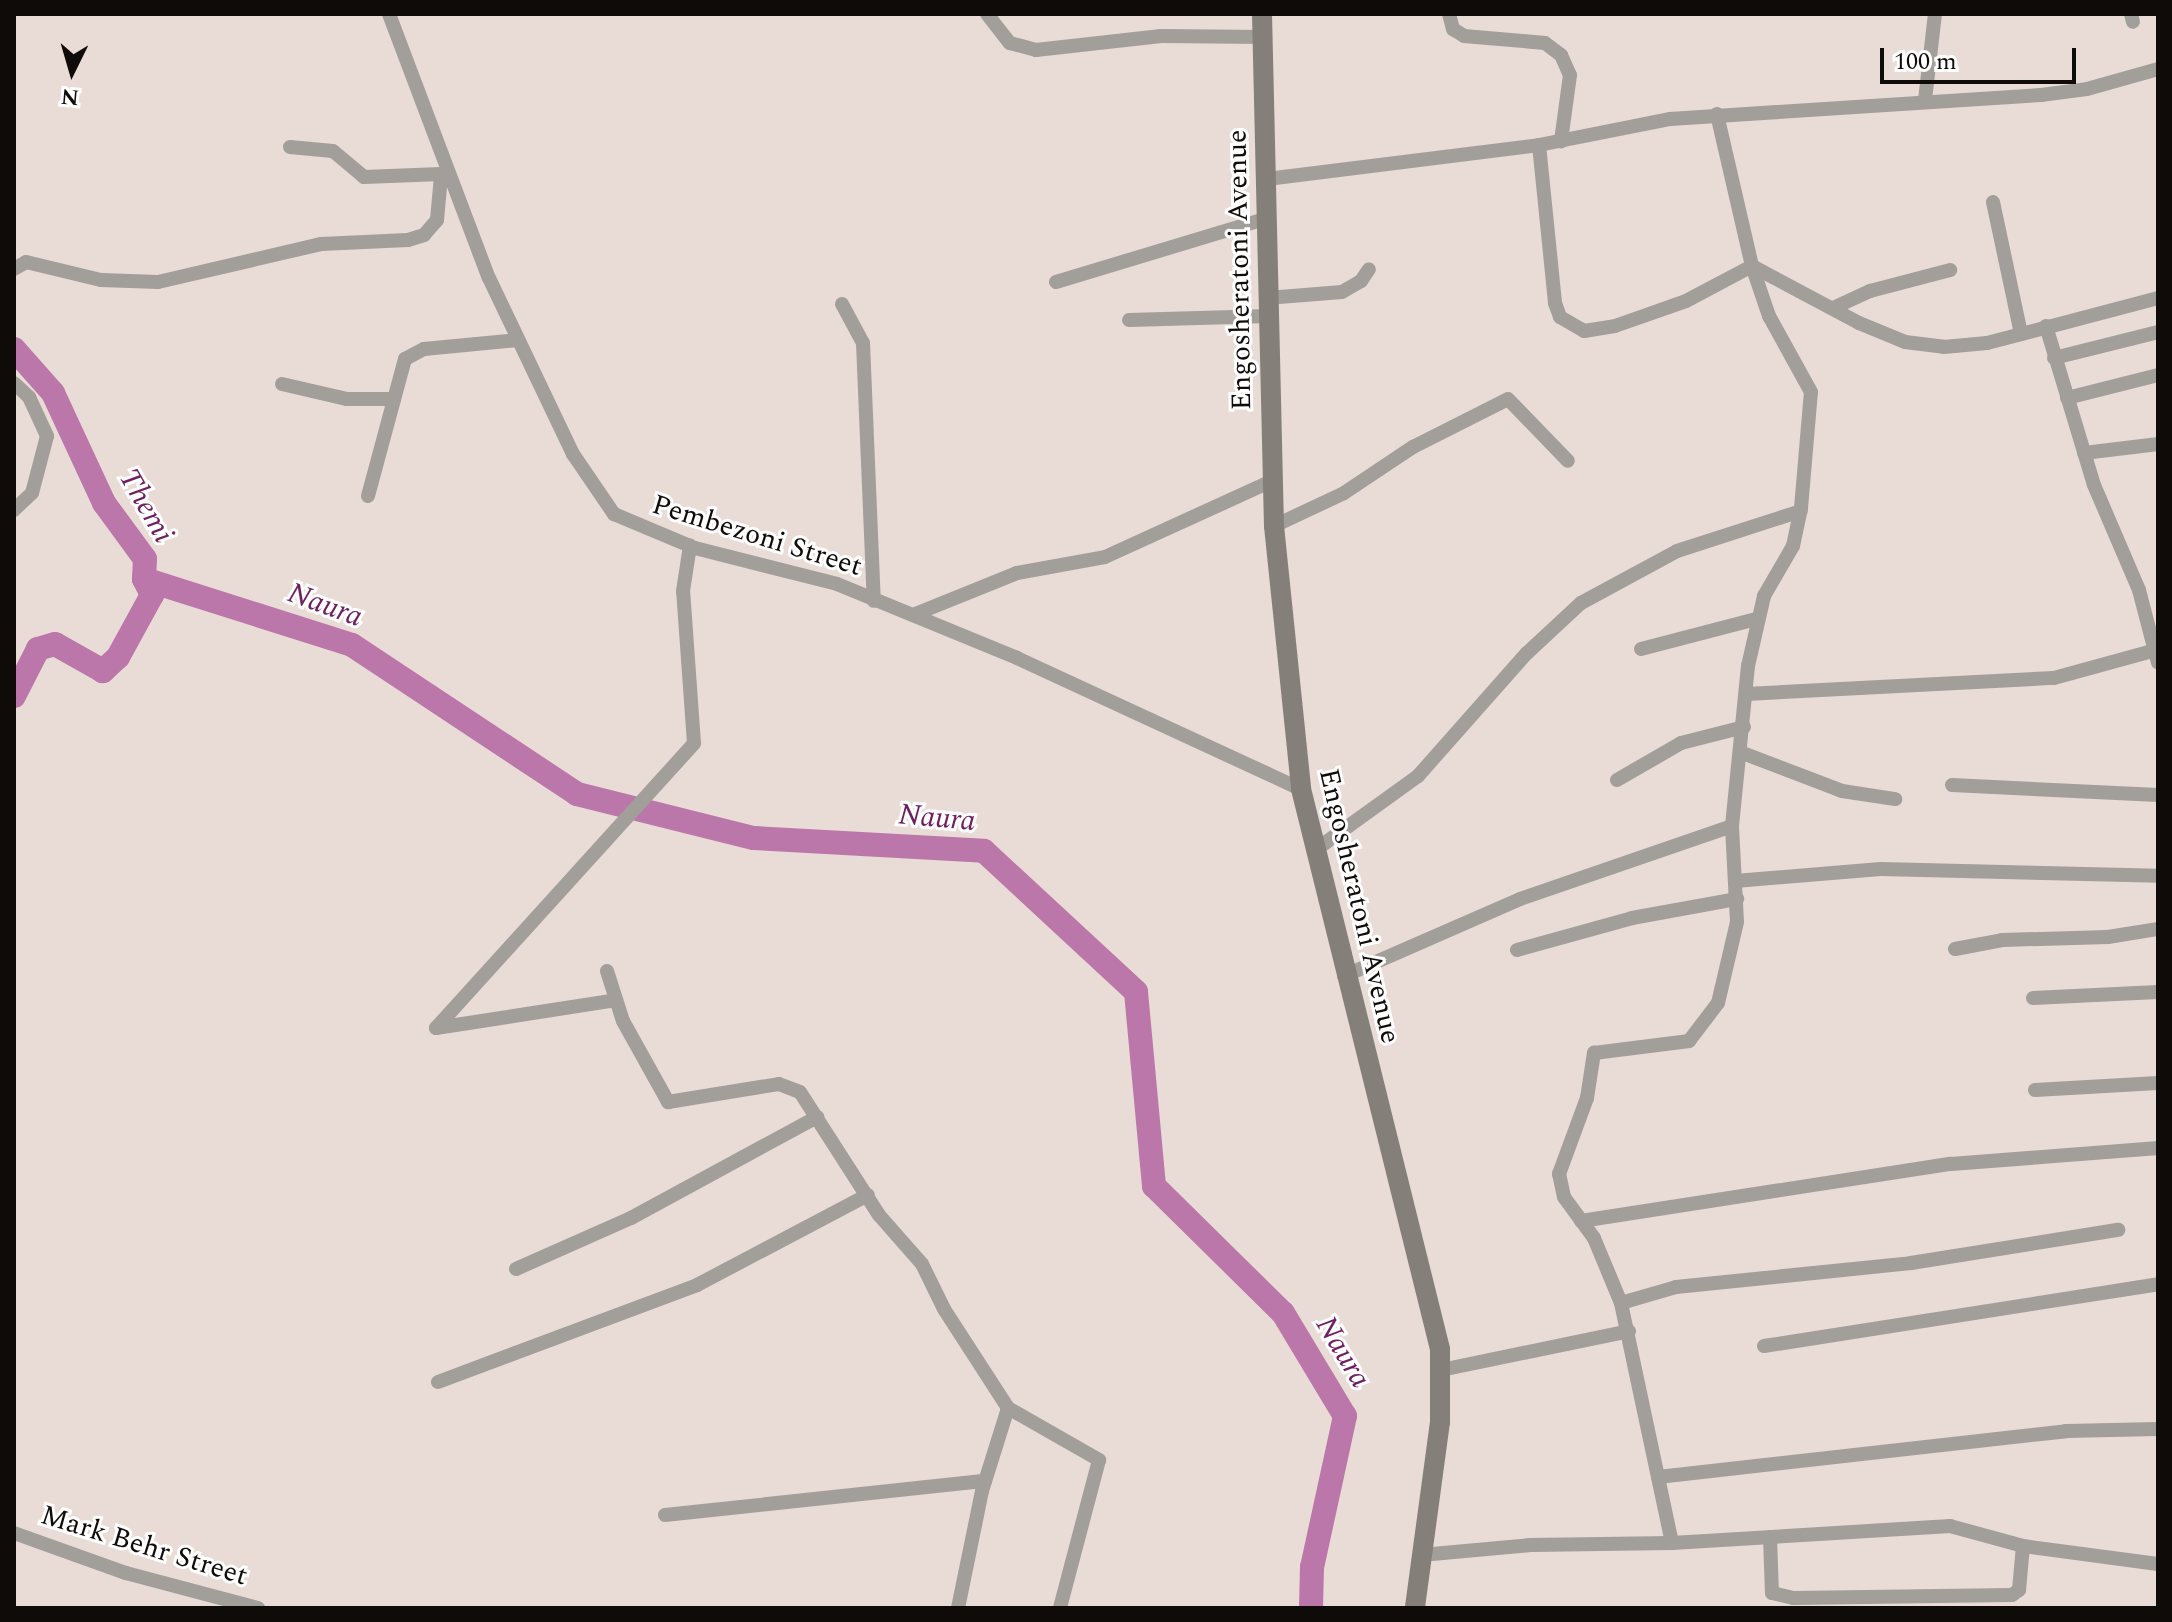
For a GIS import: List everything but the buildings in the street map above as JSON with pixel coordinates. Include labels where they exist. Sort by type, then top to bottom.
[{"type":"street","name":"Pembezoni Street","points":[[389,14],[441,169],[518,340],[600,497],[626,521],[690,546],[813,577],[913,615],[1301,789]]},
{"type":"street","points":[[987,14],[1010,43],[1036,50],[1161,36],[1263,37]]},
{"type":"street","name":"Engosheratoni Avenue","points":[[1262,14],[1274,526],[1301,789],[1344,976],[1428,1298],[1441,1370],[1440,1422],[1415,1608]]},
{"type":"street","points":[[1449,14],[1453,29],[1464,36],[1545,43],[1561,55],[1570,75],[1561,141]]},
{"type":"street","points":[[1925,100],[1935,14]]},
{"type":"street","points":[[1267,179],[1539,145],[1717,114],[2087,89],[2158,69]]},
{"type":"street","points":[[1672,1543],[1621,1303],[1608,1266],[1564,1197],[1559,1174],[1587,1098],[1594,1053],[1673,1046],[1689,1041],[1703,1027],[1728,973],[1737,899],[1732,826],[1756,619],[1793,546],[1801,511],[1811,392],[1769,316],[1752,266],[1717,114]]},
{"type":"street","points":[[1539,145],[1555,303],[1569,325],[1584,331],[1615,326],[1686,301],[1752,266]]},
{"type":"street","points":[[14,269],[26,262],[101,280],[158,282],[308,246],[408,240],[424,235],[437,220],[443,202],[441,169],[364,177],[333,151],[290,147]]},
{"type":"street","points":[[1993,202],[2021,334]]},
{"type":"street","points":[[1056,282],[1185,239],[1268,218]]},
{"type":"street","points":[[1752,266],[1905,342],[1944,347],[2021,334],[2158,298]]},
{"type":"street","points":[[1129,320],[1268,307],[1342,292],[1361,281],[1369,269]]},
{"type":"street","points":[[1833,308],[1870,291],[1950,270]]},
{"type":"street","points":[[842,304],[863,343],[874,601]]},
{"type":"street","points":[[1746,694],[2054,678],[2155,657],[2139,590],[2084,453],[2046,326]]},
{"type":"street","points":[[2054,358],[2158,332]]},
{"type":"street","points":[[368,496],[400,370],[413,353],[518,340]]},
{"type":"street","points":[[2067,398],[2158,375]]},
{"type":"street","points":[[14,383],[29,397],[47,436],[32,493],[14,510]]},
{"type":"street","points":[[282,384],[347,399],[394,399]]},
{"type":"street","points":[[1274,526],[1344,493],[1413,447],[1508,399],[1568,461]]},
{"type":"street","points":[[2084,453],[2158,444]]},
{"type":"street","points":[[913,615],[1017,573],[1105,557],[1272,481]]},
{"type":"street","points":[[1314,851],[1418,776],[1519,661],[1581,603],[1677,551],[1801,511]]},
{"type":"street","points":[[616,1000],[436,1028],[694,743],[683,591],[690,546]]},
{"type":"street","points":[[1641,649],[1756,619]]},
{"type":"street","points":[[1617,780],[1681,743],[1744,727]]},
{"type":"street","points":[[1740,752],[1842,791],[1895,799]]},
{"type":"street","points":[[1952,785],[2158,795]]},
{"type":"street","points":[[1344,976],[1520,899],[1732,826]]},
{"type":"street","points":[[1735,881],[1881,869],[2158,876]]},
{"type":"street","points":[[1517,950],[1632,918],[1737,899]]},
{"type":"street","points":[[1955,949],[2002,940],[2108,937],[2158,929]]},
{"type":"street","points":[[607,971],[647,1072],[668,1102],[779,1084],[800,1092],[868,1195],[922,1264],[944,1309],[1008,1408],[1099,1460],[1060,1608]]},
{"type":"street","points":[[2033,998],[2158,992]]},
{"type":"street","points":[[2035,1090],[2158,1083]]},
{"type":"street","points":[[516,1269],[631,1218],[817,1117]]},
{"type":"street","points":[[1581,1221],[1951,1164],[2158,1148]]},
{"type":"street","points":[[438,1382],[697,1285],[868,1195]]},
{"type":"street","points":[[1621,1303],[1676,1287],[1911,1263],[2118,1230]]},
{"type":"street","points":[[1764,1346],[2158,1284]]},
{"type":"street","points":[[1441,1370],[1629,1331]]},
{"type":"street","points":[[958,1608],[985,1481],[1008,1408]]},
{"type":"street","points":[[1658,1477],[2066,1431],[2158,1429]]},
{"type":"street","points":[[665,1515],[985,1481]]},
{"type":"street","points":[[1421,1555],[1531,1545],[1672,1543],[1950,1526],[2023,1546],[2158,1564]]},
{"type":"street","name":"Mark Behr Street","points":[[14,1533],[126,1573],[258,1608]]},
{"type":"street","points":[[1770,1537],[1772,1593],[1793,1598],[2012,1595],[2019,1590],[2023,1546]]},
{"type":"waterway","name":"Themi","points":[[14,349],[53,393],[104,503],[145,559],[144,579],[152,595],[118,657],[103,671],[55,644],[38,649],[14,696]]},
{"type":"waterway","name":"Naura","points":[[144,579],[352,645],[577,794],[754,838],[984,851],[1136,992],[1154,1186],[1283,1313],[1345,1416],[1312,1567],[1311,1608]]}]
